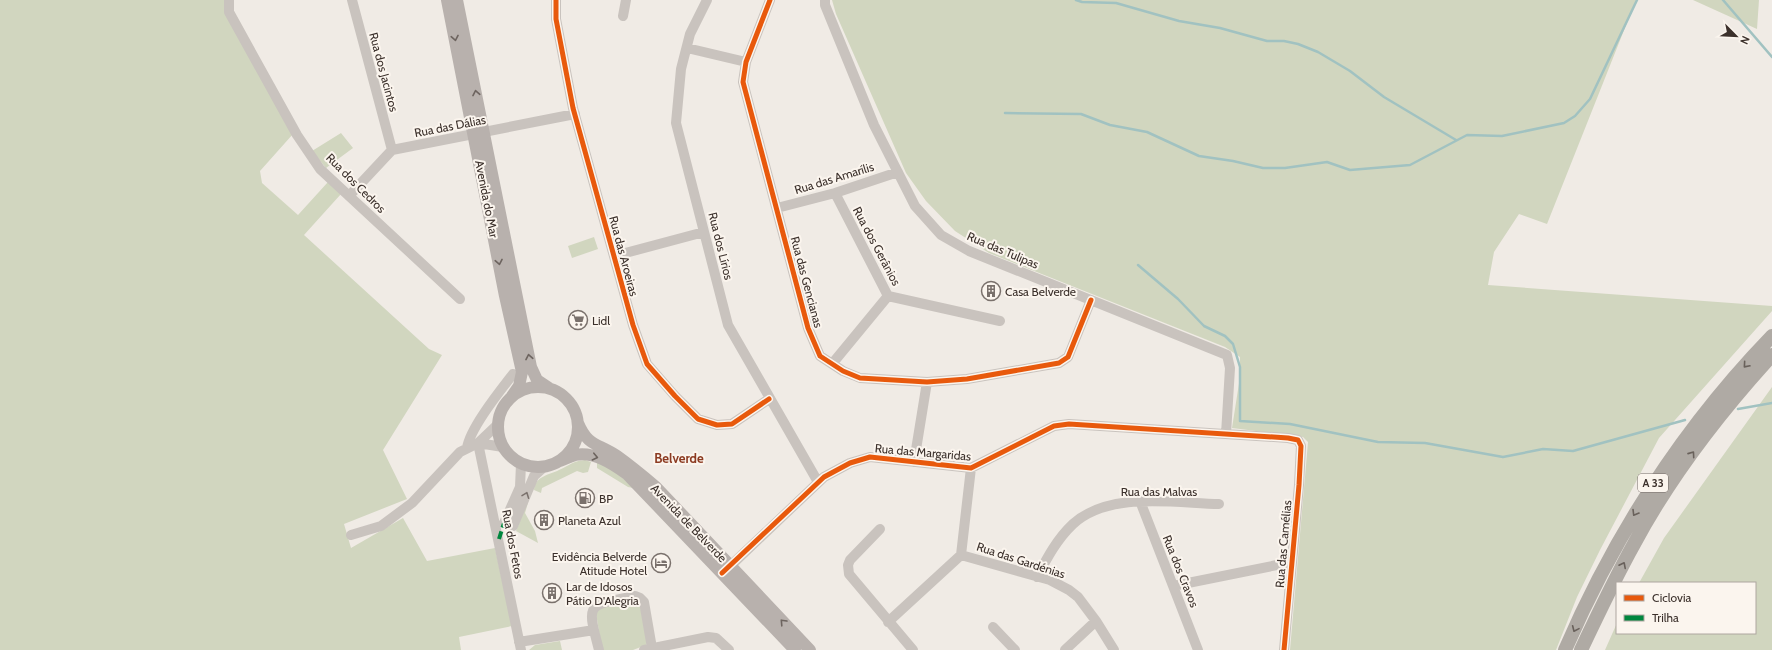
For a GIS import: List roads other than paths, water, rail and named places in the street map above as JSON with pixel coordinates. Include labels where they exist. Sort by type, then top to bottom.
[{"type":"highway","name":"A 33","points":[[1565,650],[1621,535],[1656,479],[1704,412],[1772,336]]},
{"type":"highway","name":"A 33","points":[[1581,650],[1635,543],[1671,484],[1702,440],[1742,389],[1772,355]]},
{"type":"main road","name":"Avenida do Mar","points":[[447,0],[479,134],[531,367],[537,380],[549,388]]},
{"type":"main road","name":"Avenida do Mar","points":[[457,0],[505,296],[522,372],[519,386],[512,396]]},
{"type":"main road","points":[[540,386],[549,388],[560,393],[569,401],[576,415],[578,423],[577,435],[573,446],[567,455],[557,462],[544,467],[532,467],[521,464],[511,457],[503,447],[499,436],[498,424],[500,413],[512,396],[530,387],[540,386]]},
{"type":"main road","name":"Avenida de Belverde","points":[[578,423],[583,436],[595,445],[614,454],[630,465],[656,487],[796,650]]},
{"type":"main road","name":"Avenida de Belverde","points":[[557,462],[576,455],[595,456],[611,463],[627,474],[810,650]]},
{"type":"street","name":"Rua dos Cedros","points":[[229,0],[229,12],[297,134],[320,169],[460,299]]},
{"type":"street","name":"Rua dos Jacintos","points":[[352,0],[392,150]]},
{"type":"street","name":"Rua das Aroeiras","points":[[556,0],[556,19],[575,114],[633,326],[647,364],[675,396],[698,419],[717,426],[732,424],[769,399]]},
{"type":"street","points":[[623,16],[626,0]]},
{"type":"street","name":"Rua dos Lírios","points":[[707,0],[690,34],[681,69],[676,123],[728,325],[769,399],[818,482]]},
{"type":"street","name":"Rua das Gencianas","points":[[770,0],[746,62],[743,82],[808,328],[820,356],[843,371],[860,378],[927,382],[967,379],[1059,363],[1068,357],[1091,300]]},
{"type":"street","name":"Rua das Tulipas","points":[[825,0],[825,5],[874,125],[915,206],[941,235],[969,251],[1227,355],[1230,368],[1226,434]]},
{"type":"street","points":[[687,48],[746,62]]},
{"type":"street","name":"Rua das Dálias","points":[[392,150],[575,114]]},
{"type":"street","points":[[349,196],[392,150]]},
{"type":"street","name":"Rua das Amarílis","points":[[777,208],[835,193],[898,172]]},
{"type":"street","name":"Rua dos Gerânios","points":[[835,193],[888,296],[1000,321]]},
{"type":"street","points":[[614,256],[704,232]]},
{"type":"street","points":[[832,364],[888,296]]},
{"type":"street","points":[[467,448],[468,440],[493,400],[513,374]]},
{"type":"street","points":[[914,462],[927,382]]},
{"type":"street","points":[[351,535],[381,526],[412,502],[460,452],[478,443],[498,424]]},
{"type":"street","name":"Rua das Margaridas","points":[[726,570],[824,477],[850,463],[870,457],[971,468],[1054,426],[1069,424],[1298,440]]},
{"type":"street","name":"Rua das Camélias","points":[[1284,650],[1299,485],[1301,446],[1298,440]]},
{"type":"street","points":[[478,443],[503,447]]},
{"type":"street","name":"Rua dos Fetos","points":[[478,443],[520,646]]},
{"type":"street","name":"Rua dos Fetos","points":[[521,464],[520,487],[509,525],[534,476],[544,467]]},
{"type":"street","points":[[888,622],[961,555],[971,468]]},
{"type":"street","name":"Rua das Malvas","points":[[1037,577],[1054,546],[1074,523],[1092,512],[1112,504],[1140,501],[1219,504]]},
{"type":"street","name":"Rua dos Cravos","points":[[1140,501],[1198,650]]},
{"type":"street","points":[[880,529],[853,555],[850,560],[848,570],[850,578],[913,650]]},
{"type":"street","name":"Rua das Gardénias","points":[[961,555],[1050,580],[1069,590],[1078,597],[1096,621],[1114,650]]},
{"type":"street","points":[[1173,586],[1292,562]]},
{"type":"street","points":[[599,650],[591,612],[595,606],[637,597],[644,602],[648,649],[708,637],[716,638],[729,650]]},
{"type":"street","points":[[1065,650],[1096,621]]},
{"type":"street","points":[[993,627],[1015,650]]},
{"type":"street","points":[[520,646],[594,630]]},
{"type":"waterway","points":[[1076,0],[1082,2],[1116,3],[1179,21],[1220,28],[1267,41],[1284,41],[1298,44],[1318,52],[1350,71],[1384,97],[1456,140]]},
{"type":"waterway","points":[[1005,113],[1081,114],[1110,125],[1147,132],[1199,156],[1233,161],[1263,168],[1285,168],[1327,162],[1350,170],[1410,165],[1467,135],[1502,136],[1564,123],[1575,116],[1590,99],[1637,0]]},
{"type":"waterway","points":[[1723,0],[1772,57]]},
{"type":"waterway","points":[[1138,265],[1178,299],[1204,326],[1225,336],[1233,344],[1240,367],[1240,421],[1290,424],[1378,442],[1425,443],[1503,457],[1543,449],[1573,451],[1685,420]]},
{"type":"waterway","points":[[1738,409],[1772,403]]},
{"type":"place","name":"Casa Belverde","points":[[991,291]]},
{"type":"place","name":"Lidl","points":[[578,320]]},
{"type":"place","name":"BP","points":[[585,498]]},
{"type":"place","name":"Planeta Azul","points":[[544,520]]},
{"type":"place","name":"Evidência Belverde Atitude Hotel","points":[[661,563]]},
{"type":"place","name":"Lar de Idosos Pátio D'Alegria","points":[[552,593]]},
{"type":"district","name":"Belverde","points":[[679,458]]}]
